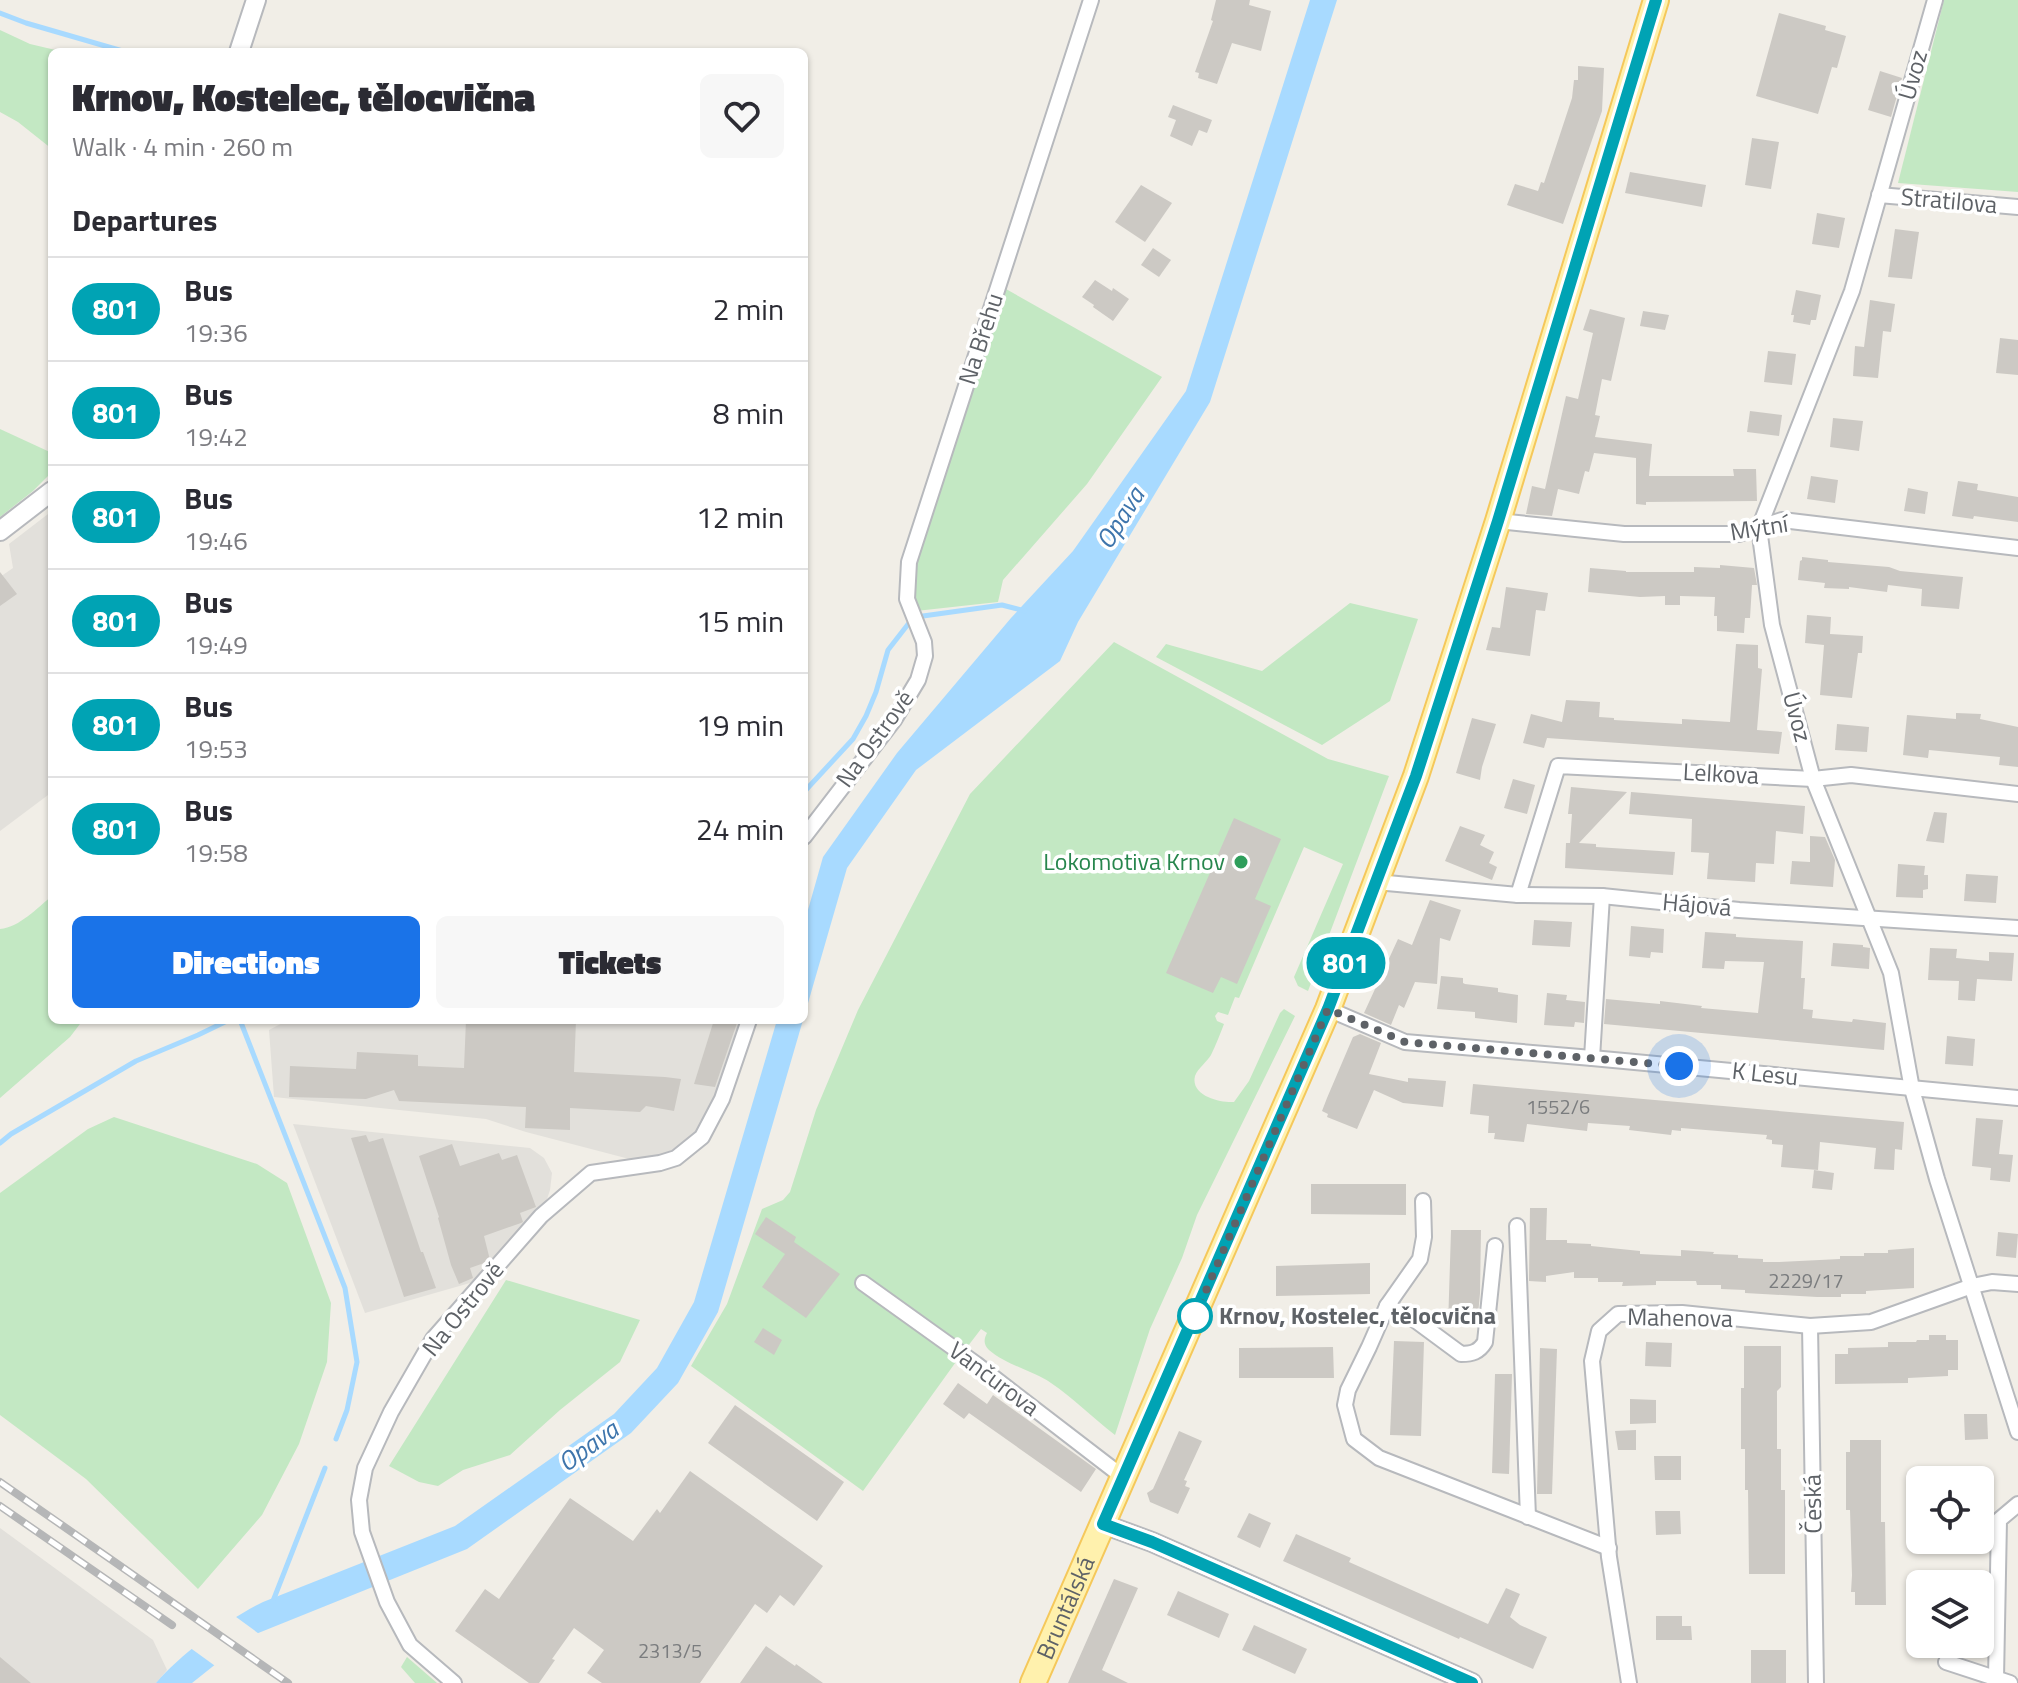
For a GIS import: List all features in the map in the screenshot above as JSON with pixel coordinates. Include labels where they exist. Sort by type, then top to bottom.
[{"type":"main road","name":"Bruntálská","points":[[1033,1683],[1328,1009],[1376,882],[1420,762],[1498,521],[1656,0]]},
{"type":"street","points":[[240,48],[256,0]]},
{"type":"street","name":"Na Břehu","points":[[918,680],[925,656],[924,642],[907,599],[909,562],[1091,0]]},
{"type":"street","name":"Úvoz","points":[[1935,0],[1852,291],[1759,528],[1772,625],[1813,779],[1891,973],[1912,1089],[1937,1179],[2018,1432]]},
{"type":"street","name":"Stratilova","points":[[1879,195],[2018,207]]},
{"type":"street","points":[[0,531],[48,494]]},
{"type":"street","name":"Mýtní","points":[[1498,521],[1624,534],[1739,534],[1782,520],[2018,548]]},
{"type":"street","name":"Na Ostrově","points":[[808,831],[894,720],[918,680]]},
{"type":"street","name":"Lelkova","points":[[1518,895],[1558,766],[1813,779],[1851,775],[2018,794]]},
{"type":"street","name":"Hájová","points":[[1376,882],[1518,895],[1602,896],[1739,910],[2018,928]]},
{"type":"street","points":[[1592,1058],[1602,896]]},
{"type":"street","name":"K Lesu","points":[[1328,1009],[1405,1042],[2018,1098]]},
{"type":"street","name":"Na Ostrově","points":[[454,1683],[410,1645],[387,1602],[362,1532],[359,1500],[365,1468],[391,1412],[433,1339],[541,1216],[591,1173],[676,1158],[702,1137],[722,1099],[748,1024]]},
{"type":"street","points":[[1423,1201],[1424,1237],[1420,1259],[1387,1306],[1348,1390],[1345,1405],[1354,1439],[1379,1458],[1609,1548]]},
{"type":"street","points":[[1517,1226],[1528,1517]]},
{"type":"street","points":[[1387,1306],[1415,1320],[1461,1354],[1477,1351],[1485,1342],[1495,1246]]},
{"type":"street","name":"Mahenova","points":[[1629,1683],[1609,1548],[1592,1361],[1599,1331],[1618,1314],[1682,1313],[1810,1326],[1871,1322],[1972,1286],[1992,1282],[2018,1284]]},
{"type":"street","name":"Vančurova","points":[[863,1283],[976,1364],[1123,1477]]},
{"type":"street","name":"Česká","points":[[1810,1326],[1816,1683]]},
{"type":"street","points":[[1946,1662],[2003,1681],[1999,1520],[2018,1504]]},
{"type":"street","points":[[1103,1524],[1152,1542],[1472,1683]]},
{"type":"shaded area","points":[[48,514],[48,795],[0,831],[0,577],[13,568],[9,544]]},
{"type":"shaded area","points":[[280,1024],[742,1024],[723,1089],[698,1136],[662,1155],[637,1161],[486,1119],[274,1097],[269,1030]]},
{"type":"shaded area","points":[[293,1124],[530,1148],[544,1158],[552,1173],[550,1190],[547,1199],[477,1281],[365,1313]]},
{"type":"shaded area","points":[[0,1528],[153,1640],[167,1670],[156,1683],[0,1683]]},
{"type":"green space","points":[[1944,0],[2018,0],[2018,192],[1898,183]]},
{"type":"green space","points":[[0,30],[30,44],[48,48],[48,146],[0,112]]},
{"type":"green space","points":[[1006,289],[1162,377],[1087,484],[1003,580],[998,602],[916,611],[912,597],[913,567]]},
{"type":"green space","points":[[0,429],[48,451],[48,476],[0,517]]},
{"type":"green space","points":[[1350,603],[1418,619],[1390,701],[1322,745],[1156,657],[1166,644],[1262,671]]},
{"type":"green space","points":[[1114,642],[1328,759],[1389,776],[1308,991],[1298,986],[1294,977],[1343,864],[1304,847],[1239,998],[1235,997],[1228,1015],[1218,1012],[1215,1016],[1217,1021],[1224,1024],[1211,1055],[1196,1073],[1195,1083],[1197,1089],[1208,1097],[1234,1102],[1249,1081],[1280,1013],[1284,1009],[1295,1016],[1197,1215],[1182,1258],[1150,1329],[1115,1435],[1051,1383],[989,1350],[985,1342],[987,1333],[981,1329],[863,1491],[691,1366],[727,1304],[762,1209],[783,1200],[790,1192],[816,1110],[858,1010],[970,794]]},
{"type":"green space","points":[[48,899],[48,1024],[80,1024],[70,1037],[0,1098],[0,929],[21,921]]},
{"type":"green space","points":[[114,1117],[257,1164],[287,1183],[331,1303],[327,1362],[299,1444],[262,1515],[198,1589],[86,1479],[0,1415],[0,1193],[88,1129]]},
{"type":"green space","points":[[506,1280],[640,1320],[620,1362],[510,1455],[463,1470],[438,1486],[419,1482],[389,1466]]},
{"type":"green space","points":[[407,1657],[437,1683],[415,1683],[401,1667]]},
{"type":"water","name":"Opava","points":[[1310,0],[1337,0],[1210,402],[1078,622],[1060,661],[916,770],[847,868],[808,1003],[808,910],[823,857],[897,753],[1011,618],[1073,551],[1186,391]]},
{"type":"water","name":"Opava","points":[[776,1024],[802,1024],[718,1312],[678,1383],[631,1433],[467,1549],[251,1636],[192,1683],[156,1683],[192,1649],[249,1609],[455,1526],[614,1414],[657,1368],[694,1302]]},
{"type":"pier","points":[[232,1614],[262,1636],[218,1668],[189,1647]]},
{"type":"building","points":[[1216,0],[1250,0],[1249,5],[1271,11],[1261,51],[1232,43],[1217,84],[1198,78],[1199,73],[1195,72],[1213,21]]},
{"type":"building","points":[[1779,13],[1826,26],[1825,30],[1846,36],[1837,68],[1832,67],[1818,114],[1756,96]]},
{"type":"building","points":[[1578,66],[1604,68],[1602,111],[1563,224],[1507,205],[1515,184],[1538,191],[1541,182],[1544,183],[1572,98],[1574,80],[1578,80]]},
{"type":"building","points":[[1880,71],[1902,78],[1891,117],[1868,110]]},
{"type":"building","points":[[1173,105],[1212,120],[1207,133],[1199,130],[1192,146],[1170,136],[1176,120],[1168,117]]},
{"type":"building","points":[[1752,138],[1779,142],[1771,189],[1745,185]]},
{"type":"building","points":[[1630,172],[1706,185],[1702,207],[1625,193]]},
{"type":"building","points":[[1141,185],[1172,203],[1145,242],[1115,222]]},
{"type":"building","points":[[1817,213],[1845,218],[1839,248],[1812,244]]},
{"type":"building","points":[[1895,229],[1919,232],[1912,279],[1888,277]]},
{"type":"building","points":[[1153,248],[1171,260],[1159,277],[1141,265]]},
{"type":"building","points":[[1095,280],[1129,299],[1113,321],[1082,297]]},
{"type":"building","points":[[1796,290],[1821,295],[1816,320],[1811,320],[1810,325],[1793,322],[1794,315],[1791,315]]},
{"type":"building","points":[[1870,300],[1895,304],[1891,332],[1883,331],[1878,378],[1853,376],[1855,346],[1864,347]]},
{"type":"building","points":[[1590,309],[1625,318],[1611,381],[1602,379],[1595,415],[1600,416],[1595,437],[1652,444],[1649,476],[1734,476],[1733,469],[1756,469],[1757,501],[1636,504],[1636,458],[1594,453],[1579,494],[1558,489],[1552,516],[1526,514],[1532,486],[1545,489],[1566,396],[1578,399],[1593,333],[1583,330]]},
{"type":"building","points":[[1643,311],[1669,315],[1665,330],[1640,326]]},
{"type":"building","points":[[2000,338],[2018,340],[2018,375],[1996,373]]},
{"type":"building","points":[[1768,351],[1796,354],[1792,385],[1764,382]]},
{"type":"building","points":[[1750,411],[1782,415],[1779,436],[1747,432]]},
{"type":"building","points":[[1833,418],[1863,421],[1859,451],[1830,447]]},
{"type":"building","points":[[1811,476],[1838,480],[1835,503],[1807,499]]},
{"type":"building","points":[[1958,481],[1978,484],[1977,490],[2018,497],[2018,522],[1952,516]]},
{"type":"building","points":[[1908,488],[1928,492],[1925,514],[1904,511]]},
{"type":"building","points":[[1802,557],[1963,577],[1959,609],[1921,606],[1922,589],[1888,585],[1887,592],[1849,587],[1824,588],[1825,583],[1798,580]]},
{"type":"building","points":[[1720,565],[1754,568],[1757,585],[1752,585],[1750,618],[1745,618],[1744,633],[1717,631],[1715,597],[1680,596],[1680,605],[1665,605],[1665,596],[1588,592],[1590,568],[1626,572],[1694,572],[1694,567],[1720,568]]},
{"type":"building","points":[[0,572],[17,594],[0,606]]},
{"type":"building","points":[[1506,587],[1548,593],[1545,611],[1536,610],[1530,656],[1486,650],[1492,627],[1500,628]]},
{"type":"building","points":[[1807,615],[1831,617],[1830,634],[1863,636],[1852,698],[1820,695],[1824,645],[1805,643]]},
{"type":"building","points":[[1736,644],[1758,645],[1758,668],[1762,669],[1757,730],[1782,732],[1779,754],[1547,738],[1544,748],[1523,743],[1531,714],[1562,722],[1566,700],[1600,702],[1599,717],[1614,720],[1682,724],[1682,719],[1730,722]]},
{"type":"building","points":[[1956,713],[1981,714],[1980,719],[2018,727],[2018,767],[1999,765],[2000,757],[1929,750],[1928,758],[1903,755],[1907,715],[1956,719]]},
{"type":"building","points":[[1472,718],[1496,724],[1480,780],[1456,773]]},
{"type":"building","points":[[1837,724],[1869,727],[1867,752],[1835,750]]},
{"type":"building","points":[[1513,779],[1535,785],[1527,814],[1504,808]]},
{"type":"building","points":[[1571,787],[1627,792],[1579,843],[1675,852],[1673,875],[1565,868],[1566,843],[1570,843],[1572,814],[1568,814]]},
{"type":"building","points":[[1631,792],[1805,806],[1803,834],[1776,831],[1774,864],[1756,863],[1755,882],[1707,879],[1709,853],[1691,852],[1692,819],[1629,814]]},
{"type":"building","points":[[1934,812],[1947,813],[1944,843],[1926,841]]},
{"type":"building","points":[[1234,818],[1281,839],[1255,899],[1271,906],[1237,984],[1221,977],[1213,993],[1166,973]]},
{"type":"building","points":[[1460,826],[1485,835],[1480,845],[1494,852],[1489,863],[1497,867],[1492,880],[1445,861]]},
{"type":"building","points":[[1810,836],[1825,837],[1835,860],[1833,887],[1790,884],[1792,861],[1810,862]]},
{"type":"building","points":[[1898,864],[1925,866],[1928,889],[1923,890],[1923,898],[1896,897]]},
{"type":"building","points":[[1966,874],[1998,876],[1996,903],[1964,901]]},
{"type":"building","points":[[1430,900],[1461,910],[1450,941],[1440,938],[1437,984],[1415,982],[1404,1008],[1399,1005],[1391,1025],[1364,1013],[1398,939],[1412,945]]},
{"type":"building","points":[[1534,920],[1572,922],[1570,947],[1532,945]]},
{"type":"building","points":[[1631,926],[1664,929],[1663,953],[1651,952],[1650,958],[1629,956]]},
{"type":"building","points":[[1705,932],[1803,941],[1803,1009],[1813,1010],[1812,1018],[1886,1023],[1884,1050],[1604,1024],[1606,999],[1660,1004],[1660,1001],[1758,1013],[1764,962],[1725,961],[1724,969],[1702,968]]},
{"type":"building","points":[[1833,943],[1870,948],[1869,969],[1831,966]]},
{"type":"building","points":[[1930,948],[1957,949],[1956,958],[1989,961],[1989,952],[2014,953],[2012,981],[1977,979],[1975,1001],[1958,1000],[1959,981],[1928,980]]},
{"type":"building","points":[[1441,976],[1463,978],[1465,984],[1498,988],[1498,992],[1518,995],[1517,1023],[1475,1018],[1475,1012],[1437,1009]]},
{"type":"building","points":[[1547,993],[1567,995],[1566,1000],[1585,1002],[1584,1023],[1575,1022],[1574,1027],[1544,1025]]},
{"type":"building","points":[[466,1024],[576,1024],[574,1072],[681,1079],[674,1111],[646,1106],[640,1112],[570,1108],[570,1130],[525,1128],[526,1107],[399,1101],[394,1090],[366,1099],[289,1097],[290,1066],[356,1069],[357,1052],[418,1055],[418,1066],[464,1068]]},
{"type":"building","points":[[713,1024],[737,1024],[715,1087],[694,1084]]},
{"type":"building","points":[[1360,1034],[1381,1043],[1369,1074],[1408,1082],[1408,1078],[1446,1081],[1443,1107],[1403,1103],[1374,1090],[1357,1129],[1327,1117],[1328,1114],[1322,1111],[1327,1098],[1353,1037]]},
{"type":"building","points":[[1947,1036],[1975,1039],[1973,1066],[1945,1064]]},
{"type":"building","points":[[1473,1084],[1904,1122],[1902,1150],[1895,1149],[1894,1170],[1874,1169],[1876,1148],[1820,1142],[1818,1170],[1781,1167],[1783,1145],[1772,1144],[1772,1140],[1766,1139],[1767,1135],[1681,1128],[1681,1131],[1672,1130],[1671,1135],[1629,1130],[1630,1126],[1588,1123],[1587,1131],[1527,1124],[1524,1142],[1494,1139],[1495,1133],[1488,1133],[1489,1116],[1470,1114]]},
{"type":"building","points":[[1976,1118],[2003,1120],[1999,1154],[2013,1155],[2010,1182],[1990,1180],[1991,1168],[1972,1166]]},
{"type":"building","points":[[366,1135],[369,1142],[383,1138],[436,1288],[404,1297],[351,1138]]},
{"type":"building","points":[[452,1144],[460,1166],[499,1153],[502,1160],[517,1155],[536,1207],[520,1213],[523,1222],[484,1236],[490,1260],[470,1268],[473,1278],[459,1284],[419,1156]]},
{"type":"building","points":[[1814,1170],[1834,1173],[1832,1190],[1812,1188]]},
{"type":"building","points":[[1311,1184],[1406,1184],[1406,1215],[1311,1214]]},
{"type":"building","points":[[1530,1208],[1547,1208],[1546,1240],[1567,1240],[1567,1243],[1640,1251],[1640,1254],[1681,1256],[1681,1250],[1779,1262],[1840,1259],[1840,1256],[1864,1256],[1864,1253],[1914,1248],[1914,1288],[1817,1297],[1745,1293],[1745,1290],[1721,1289],[1721,1285],[1697,1285],[1696,1281],[1656,1281],[1656,1285],[1622,1286],[1623,1282],[1574,1278],[1574,1272],[1546,1276],[1546,1282],[1529,1281]]},
{"type":"building","points":[[766,1217],[796,1237],[794,1242],[840,1274],[806,1318],[762,1287],[785,1254],[755,1234]]},
{"type":"building","points":[[1451,1230],[1481,1230],[1477,1326],[1448,1326]]},
{"type":"building","points":[[1998,1232],[2018,1234],[2016,1258],[1996,1256]]},
{"type":"building","points":[[1370,1263],[1370,1294],[1276,1296],[1276,1266]]},
{"type":"building","points":[[763,1328],[782,1340],[774,1355],[754,1342]]},
{"type":"building","points":[[1929,1335],[1946,1335],[1946,1340],[1958,1340],[1958,1370],[1948,1370],[1948,1376],[1908,1378],[1908,1383],[1835,1384],[1835,1354],[1848,1354],[1848,1348],[1888,1347],[1888,1342],[1929,1340]]},
{"type":"building","points":[[1394,1341],[1424,1342],[1421,1436],[1390,1435]]},
{"type":"building","points":[[1646,1342],[1672,1343],[1671,1367],[1645,1366]]},
{"type":"building","points":[[1744,1346],[1781,1346],[1777,1449],[1781,1449],[1781,1490],[1785,1490],[1785,1574],[1749,1574],[1748,1490],[1745,1490],[1745,1449],[1741,1449]]},
{"type":"building","points":[[1333,1347],[1334,1378],[1239,1378],[1239,1348]]},
{"type":"building","points":[[1540,1348],[1557,1349],[1552,1494],[1537,1494]]},
{"type":"building","points":[[1495,1374],[1512,1374],[1509,1474],[1492,1473]]},
{"type":"building","points":[[958,1383],[987,1404],[993,1395],[1096,1469],[1081,1492],[969,1413],[964,1419],[943,1404]]},
{"type":"building","points":[[1630,1399],[1656,1400],[1656,1423],[1630,1424]]},
{"type":"building","points":[[735,1405],[844,1482],[817,1521],[708,1443]]},
{"type":"building","points":[[1964,1414],[1987,1414],[1988,1439],[1965,1440]]},
{"type":"building","points":[[1636,1430],[1636,1450],[1618,1450],[1615,1431]]},
{"type":"building","points":[[1179,1431],[1202,1441],[1184,1480],[1187,1481],[1185,1486],[1190,1488],[1178,1514],[1150,1502],[1147,1493],[1153,1489]]},
{"type":"building","points":[[1850,1440],[1881,1440],[1881,1522],[1885,1522],[1886,1605],[1855,1605],[1855,1592],[1851,1592],[1850,1510],[1846,1510],[1846,1452],[1850,1452]]},
{"type":"building","points":[[1654,1456],[1681,1456],[1681,1480],[1655,1480]]},
{"type":"building","points":[[690,1471],[823,1566],[794,1606],[780,1595],[767,1613],[755,1604],[700,1683],[602,1683],[587,1673],[604,1650],[574,1628],[539,1683],[529,1683],[455,1631],[485,1589],[499,1599],[570,1498],[633,1541],[657,1509],[660,1513]]},
{"type":"building","points":[[1655,1511],[1680,1511],[1681,1534],[1656,1535]]},
{"type":"building","points":[[1249,1513],[1271,1523],[1260,1548],[1237,1537]]},
{"type":"building","points":[[1296,1534],[1351,1558],[1349,1562],[1488,1624],[1506,1588],[1520,1594],[1510,1617],[1547,1637],[1533,1669],[1283,1561]]},
{"type":"building","points":[[1114,1579],[1138,1588],[1102,1670],[1128,1683],[1068,1683]]},
{"type":"building","points":[[1178,1591],[1229,1614],[1219,1638],[1167,1615]]},
{"type":"building","points":[[1656,1616],[1682,1616],[1682,1626],[1691,1626],[1692,1640],[1656,1640]]},
{"type":"building","points":[[1254,1625],[1307,1649],[1295,1674],[1242,1650]]},
{"type":"building","points":[[766,1646],[796,1664],[823,1683],[740,1683]]},
{"type":"building","points":[[1751,1650],[1786,1650],[1786,1683],[1751,1683]]},
{"type":"building","points":[[0,1657],[31,1683],[0,1683]]},
{"type":"waterway","points":[[0,13],[112,48]]},
{"type":"waterway","points":[[808,788],[853,739],[876,692],[888,650],[909,623],[923,616],[1002,605],[1025,611]]},
{"type":"waterway","points":[[0,1143],[136,1061],[221,1024]]},
{"type":"waterway","points":[[242,1024],[345,1288],[357,1362],[347,1410],[336,1439]]},
{"type":"waterway","points":[[273,1601],[325,1468]]},
{"type":"railway","points":[[0,1482],[288,1683]]},
{"type":"railway","points":[[0,1506],[172,1625]]},
{"type":"bus line","name":"801","points":[[1472,1683],[1152,1542],[1103,1524],[1328,1009],[1416,776],[1498,521],[1656,0]]},
{"type":"place","name":"Lokomotiva Krnov","points":[[1241,862]]},
{"type":"place","name":"Krnov, Kostelec, tělocvična","points":[[1195,1316]]},
{"type":"route","points":[[1195,1316],[1328,1009],[1405,1042],[1679,1066]]}]
